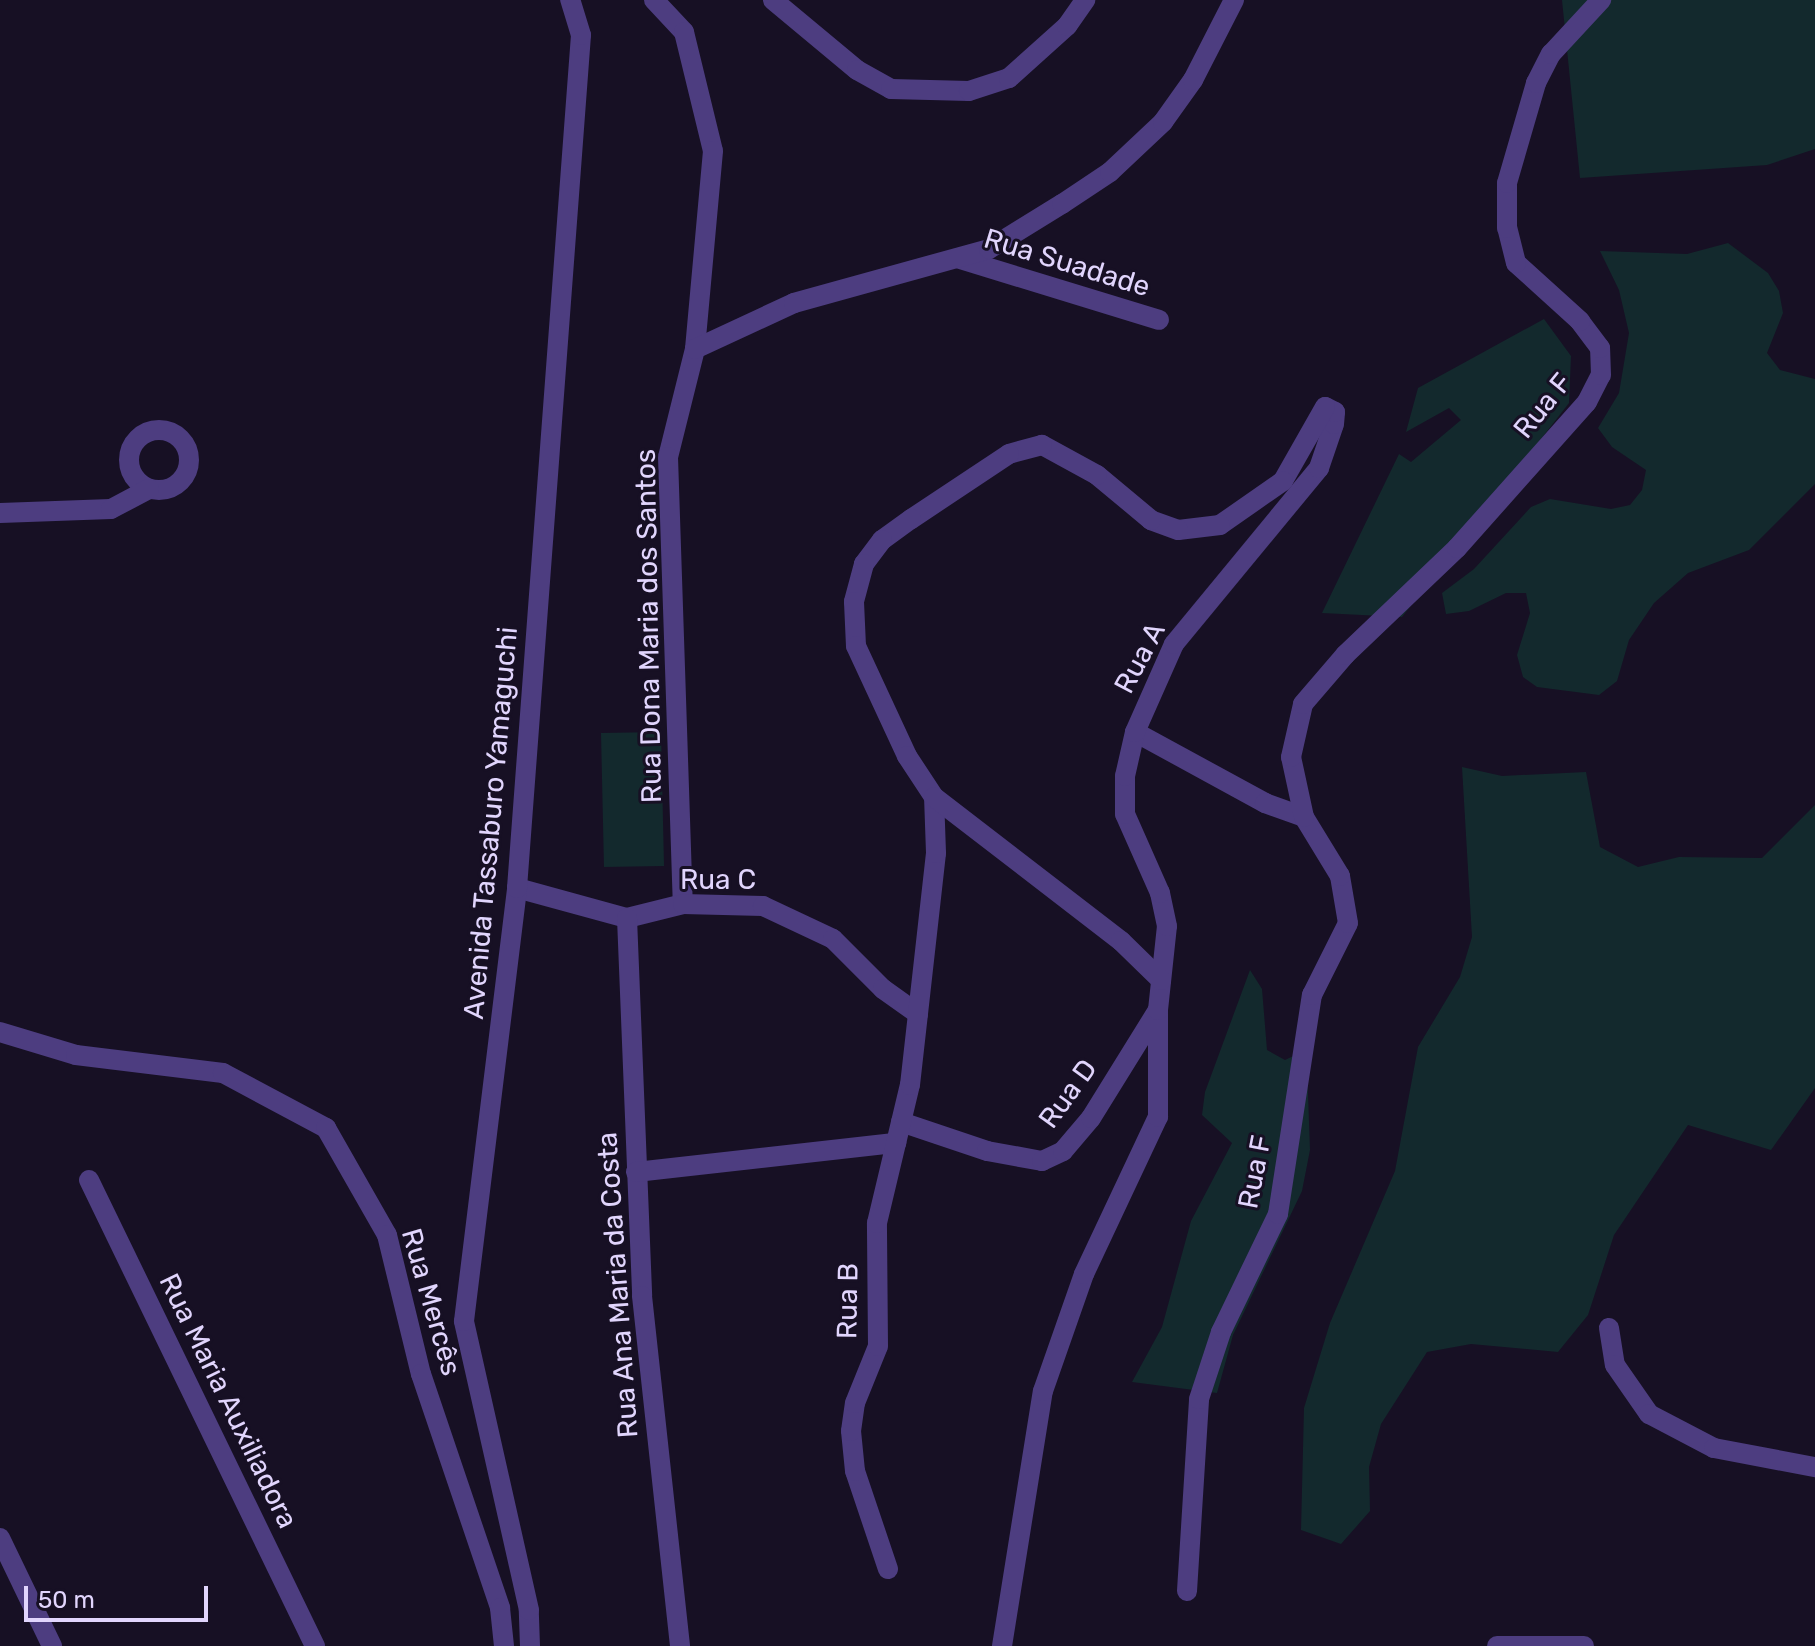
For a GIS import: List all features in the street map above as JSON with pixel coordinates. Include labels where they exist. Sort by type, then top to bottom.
[{"type":"street","name":"Avenida Tassaburo Yamaguchi","points":[[530,1646],[529,1610],[464,1321],[517,888],[581,35],[570,0]]},
{"type":"street","name":"Rua Dona Maria dos Santos","points":[[654,0],[684,32],[713,151],[695,349],[668,457],[683,904]]},
{"type":"street","points":[[773,0],[857,70],[891,89],[969,91],[1009,78],[1067,26],[1085,0]]},
{"type":"street","name":"Rua Suadade","points":[[695,349],[794,303],[989,249],[1110,172],[1163,122],[1193,80],[1234,0]]},
{"type":"street","name":"Rua F","points":[[1187,1591],[1199,1399],[1221,1332],[1278,1214],[1312,995],[1348,923],[1340,876],[1304,817],[1291,757],[1303,704],[1345,655],[1457,548],[1587,402],[1601,375],[1600,348],[1580,321],[1516,263],[1507,228],[1507,183],[1536,83],[1551,54],[1601,0]]},
{"type":"street","name":"Rua Suadade","points":[[960,259],[1159,320]]},
{"type":"street","name":"Rua A","points":[[934,797],[907,756],[856,646],[854,602],[864,564],[882,540],[1009,454],[1042,445],[1097,475],[1151,520],[1178,530],[1220,525],[1283,481],[1325,407],[1335,412],[1319,468],[1174,644],[1135,732],[1125,776],[1125,814],[1160,893],[1167,926],[1158,1010],[1158,1117],[1139,1167],[1084,1274],[1043,1391],[1002,1646]]},
{"type":"street","points":[[0,513],[111,509],[149,489]]},
{"type":"street","points":[[1135,732],[1265,803],[1304,817]]},
{"type":"street","points":[[934,797],[1121,941],[1161,980]]},
{"type":"street","name":"Rua B","points":[[888,1569],[855,1471],[851,1431],[855,1403],[878,1346],[877,1223],[901,1122],[918,1014],[936,853],[934,797]]},
{"type":"street","points":[[517,888],[627,918]]},
{"type":"street","name":"Rua C","points":[[627,918],[683,904],[763,906],[800,919],[833,939],[883,989],[918,1014]]},
{"type":"street","name":"Rua Ana Maria da Costa","points":[[627,918],[642,1296],[680,1646]]},
{"type":"street","name":"Rua D","points":[[901,1122],[987,1151],[1042,1161],[1063,1151],[1091,1118],[1158,1010]]},
{"type":"street","name":"Rua Mercês","points":[[0,1032],[76,1055],[223,1073],[326,1128],[387,1235],[421,1374],[500,1608],[504,1646]]},
{"type":"street","points":[[636,1172],[896,1143]]},
{"type":"street","name":"Rua Maria Auxiliadora","points":[[89,1180],[315,1646]]},
{"type":"street","points":[[1609,1328],[1615,1365],[1649,1414],[1714,1448],[1815,1467]]},
{"type":"street","points":[[0,1538],[52,1646]]},
{"type":"street","points":[[1497,1646],[1584,1646]]},
{"type":"green space","points":[[1562,0],[1815,0],[1815,149],[1767,165],[1580,178]]},
{"type":"green space","points":[[1728,243],[1768,273],[1779,291],[1783,313],[1767,353],[1780,370],[1815,379],[1815,484],[1749,550],[1688,573],[1654,603],[1629,640],[1617,681],[1599,695],[1537,687],[1523,677],[1517,655],[1530,613],[1526,593],[1506,593],[1469,611],[1446,614],[1442,593],[1474,569],[1531,507],[1550,499],[1611,509],[1630,505],[1642,490],[1646,470],[1612,447],[1598,428],[1619,393],[1629,333],[1619,290],[1600,251],[1687,254]]},
{"type":"green space","points":[[1544,319],[1571,356],[1569,403],[1402,617],[1322,613],[1399,454],[1411,462],[1461,420],[1449,408],[1406,432],[1418,388]]},
{"type":"green space","points":[[661,732],[664,866],[604,867],[601,733]]},
{"type":"green space","points":[[1462,767],[1502,776],[1586,772],[1600,847],[1638,867],[1679,857],[1762,858],[1815,805],[1815,1088],[1771,1150],[1688,1125],[1614,1235],[1588,1315],[1558,1352],[1471,1344],[1427,1352],[1381,1424],[1369,1467],[1370,1511],[1341,1544],[1301,1530],[1304,1408],[1330,1323],[1395,1171],[1418,1047],[1460,977],[1472,937]]},
{"type":"green space","points":[[1250,970],[1262,989],[1267,1050],[1285,1060],[1314,1046],[1307,1065],[1310,1150],[1302,1191],[1233,1335],[1217,1393],[1132,1382],[1162,1327],[1191,1221],[1232,1143],[1202,1115],[1205,1092]]}]
